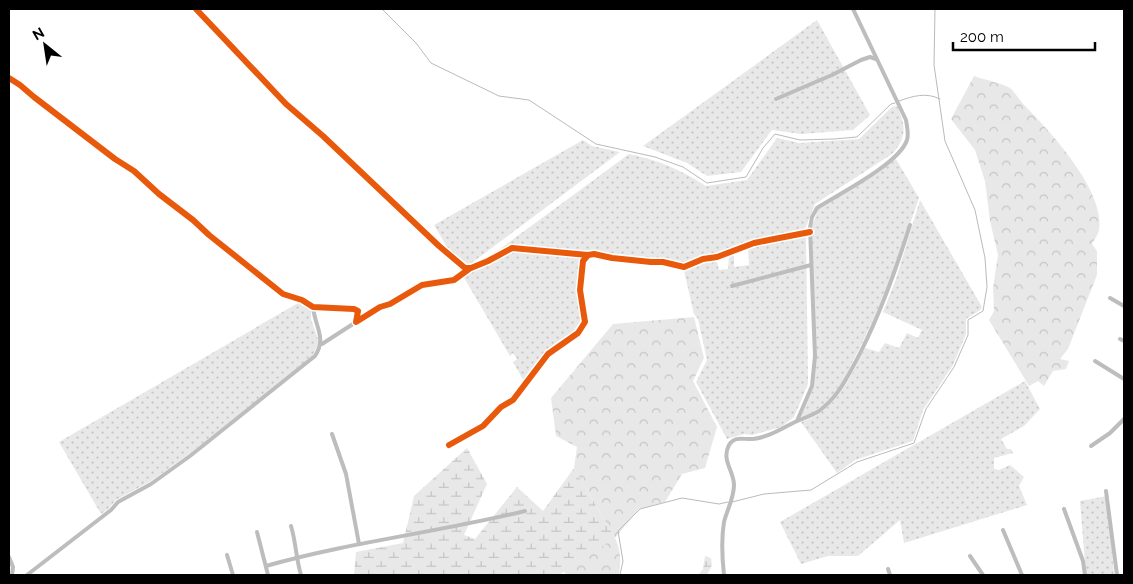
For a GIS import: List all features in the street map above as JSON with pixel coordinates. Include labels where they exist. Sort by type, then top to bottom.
[{"type":"street","points":[[196,9],[286,104],[323,136],[438,246],[465,268],[469,269]]},
{"type":"street","points":[[797,421],[812,386],[815,356],[810,232],[812,217],[817,208],[880,169],[898,154],[907,139],[906,120],[853,9]]},
{"type":"street","points":[[776,99],[832,75],[861,60],[870,57],[876,59]]},
{"type":"street","points":[[9,78],[115,159],[134,171],[159,194],[283,294],[302,300],[313,307],[358,311],[356,322]]},
{"type":"street","points":[[724,575],[721,543],[724,520],[732,499],[734,483],[726,460],[727,450],[732,442],[740,438],[753,439],[772,434],[797,421],[807,419],[832,401],[844,384],[874,325],[893,278],[910,225]]},
{"type":"street","points":[[27,575],[111,510],[118,502],[151,484],[190,456],[306,365],[315,356],[322,344],[380,307],[390,304],[422,285],[454,280],[469,269],[512,248],[588,256],[594,254],[612,258],[663,262],[684,268],[700,260],[717,257],[754,243],[810,232]]},
{"type":"street","points":[[449,446],[482,426],[501,408],[513,400],[548,354],[578,333],[584,322],[580,290],[583,261],[588,256]]},
{"type":"street","points":[[732,286],[811,265]]},
{"type":"street","points":[[1110,298],[1124,306]]},
{"type":"street","points":[[313,307],[314,318],[322,344]]},
{"type":"street","points":[[1095,362],[1124,379]]},
{"type":"street","points":[[1091,446],[1124,419]]},
{"type":"street","points":[[332,434],[346,474],[359,544]]},
{"type":"street","points":[[1106,491],[1117,575]]},
{"type":"street","points":[[1064,509],[1083,561],[1085,575]]},
{"type":"street","points":[[266,566],[359,544],[478,522],[525,511]]},
{"type":"street","points":[[291,526],[301,575]]},
{"type":"street","points":[[1003,530],[1022,575]]},
{"type":"street","points":[[257,532],[268,575]]},
{"type":"street","points":[[227,555],[233,575]]},
{"type":"street","points":[[970,556],[983,575]]},
{"type":"street","points":[[9,557],[13,567],[12,575]]},
{"type":"street","points":[[888,569],[890,575]]},
{"type":"green space","points":[[817,20],[870,115],[853,130],[801,134],[772,130],[741,172],[707,176],[687,163],[643,146]]},
{"type":"green space","points":[[974,76],[1012,89],[1074,163],[1094,198],[1099,215],[1099,230],[1092,244],[1097,251],[1097,275],[1068,349],[1060,359],[1069,361],[1066,369],[1053,371],[1044,386],[1038,381],[1029,386],[989,320],[994,311],[993,288],[998,255],[990,221],[985,181],[975,150],[951,119]]},
{"type":"green space","points":[[897,106],[904,132],[897,148],[892,154],[815,204],[805,229],[742,243],[718,255],[706,255],[685,263],[595,251],[582,254],[577,289],[581,322],[569,336],[549,348],[525,383],[513,362],[517,359],[513,353],[510,356],[463,276],[629,154],[669,166],[706,186],[747,180],[777,138],[799,143],[859,139],[892,107]]},
{"type":"green space","points":[[583,140],[592,146],[620,152],[461,271],[434,225]]},
{"type":"green space","points":[[896,159],[919,198],[898,259],[874,318],[841,384],[824,405],[801,418],[814,386],[812,227],[818,209],[882,170]]},
{"type":"green space","points":[[920,200],[982,307],[966,319],[966,334],[953,365],[923,410],[913,441],[855,460],[837,473],[801,422],[813,417],[833,402],[854,371],[865,348],[879,352],[885,343],[899,348],[907,333],[918,338],[922,330],[883,312],[896,279]]},
{"type":"green space","points":[[806,237],[808,384],[794,417],[781,427],[752,435],[744,434],[727,439],[696,382],[707,360],[698,319],[694,314],[684,271],[703,263],[717,262],[719,270],[728,269],[729,257],[734,255],[734,267],[749,265],[748,248]]},
{"type":"green space","points":[[298,303],[311,309],[311,319],[319,342],[312,357],[189,454],[151,481],[116,500],[101,514],[59,442]]},
{"type":"green space","points":[[694,317],[704,358],[693,381],[717,427],[705,468],[682,474],[665,502],[639,509],[615,538],[574,468],[577,447],[556,436],[551,398],[613,324]]},
{"type":"green space","points":[[1025,381],[1040,409],[1024,426],[1001,439],[1007,449],[1011,449],[1013,453],[994,458],[994,469],[999,470],[1010,465],[1024,477],[1019,486],[1027,505],[904,543],[900,520],[858,556],[828,556],[801,564],[780,522]]},
{"type":"green space","points":[[467,448],[487,484],[464,535],[475,539],[517,487],[543,511],[574,468],[615,538],[559,575],[354,575],[356,552],[403,543],[414,496]]},
{"type":"green space","points":[[1107,496],[1114,575],[1086,575],[1080,501]]},
{"type":"green space","points":[[615,538],[620,556],[619,575],[566,575],[564,571]]},
{"type":"green space","points":[[705,556],[711,558],[712,565],[707,575],[698,575],[703,569]]},
{"type":"waterway","points":[[382,9],[416,43],[431,63],[499,96],[529,100],[596,144],[655,157],[683,167],[707,183],[746,177],[763,148],[775,134],[800,140],[857,137],[891,104],[895,103]]},
{"type":"waterway","points":[[732,502],[764,494],[811,490],[857,462],[914,443],[926,409],[954,367],[968,335],[968,320],[983,311],[987,287],[985,258],[975,210],[945,141],[934,65],[935,9]]},
{"type":"waterway","points":[[899,101],[925,95],[940,99]]},
{"type":"waterway","points":[[620,575],[623,561],[618,531],[640,509],[682,498],[719,504],[728,502]]},
{"type":"cycle path","points":[[196,9],[286,104],[465,268],[471,268],[488,261],[512,248],[588,255]]},
{"type":"cycle path","points":[[9,78],[115,159],[134,171],[159,194],[283,294],[302,300],[313,307],[354,309],[358,311],[356,322],[422,285],[454,280],[469,269]]},
{"type":"cycle path","points":[[449,445],[483,426],[501,407],[513,400],[548,354],[578,333],[585,322],[580,290],[583,261],[588,255],[594,254],[612,258],[663,262],[684,267],[754,243],[810,232]]}]
